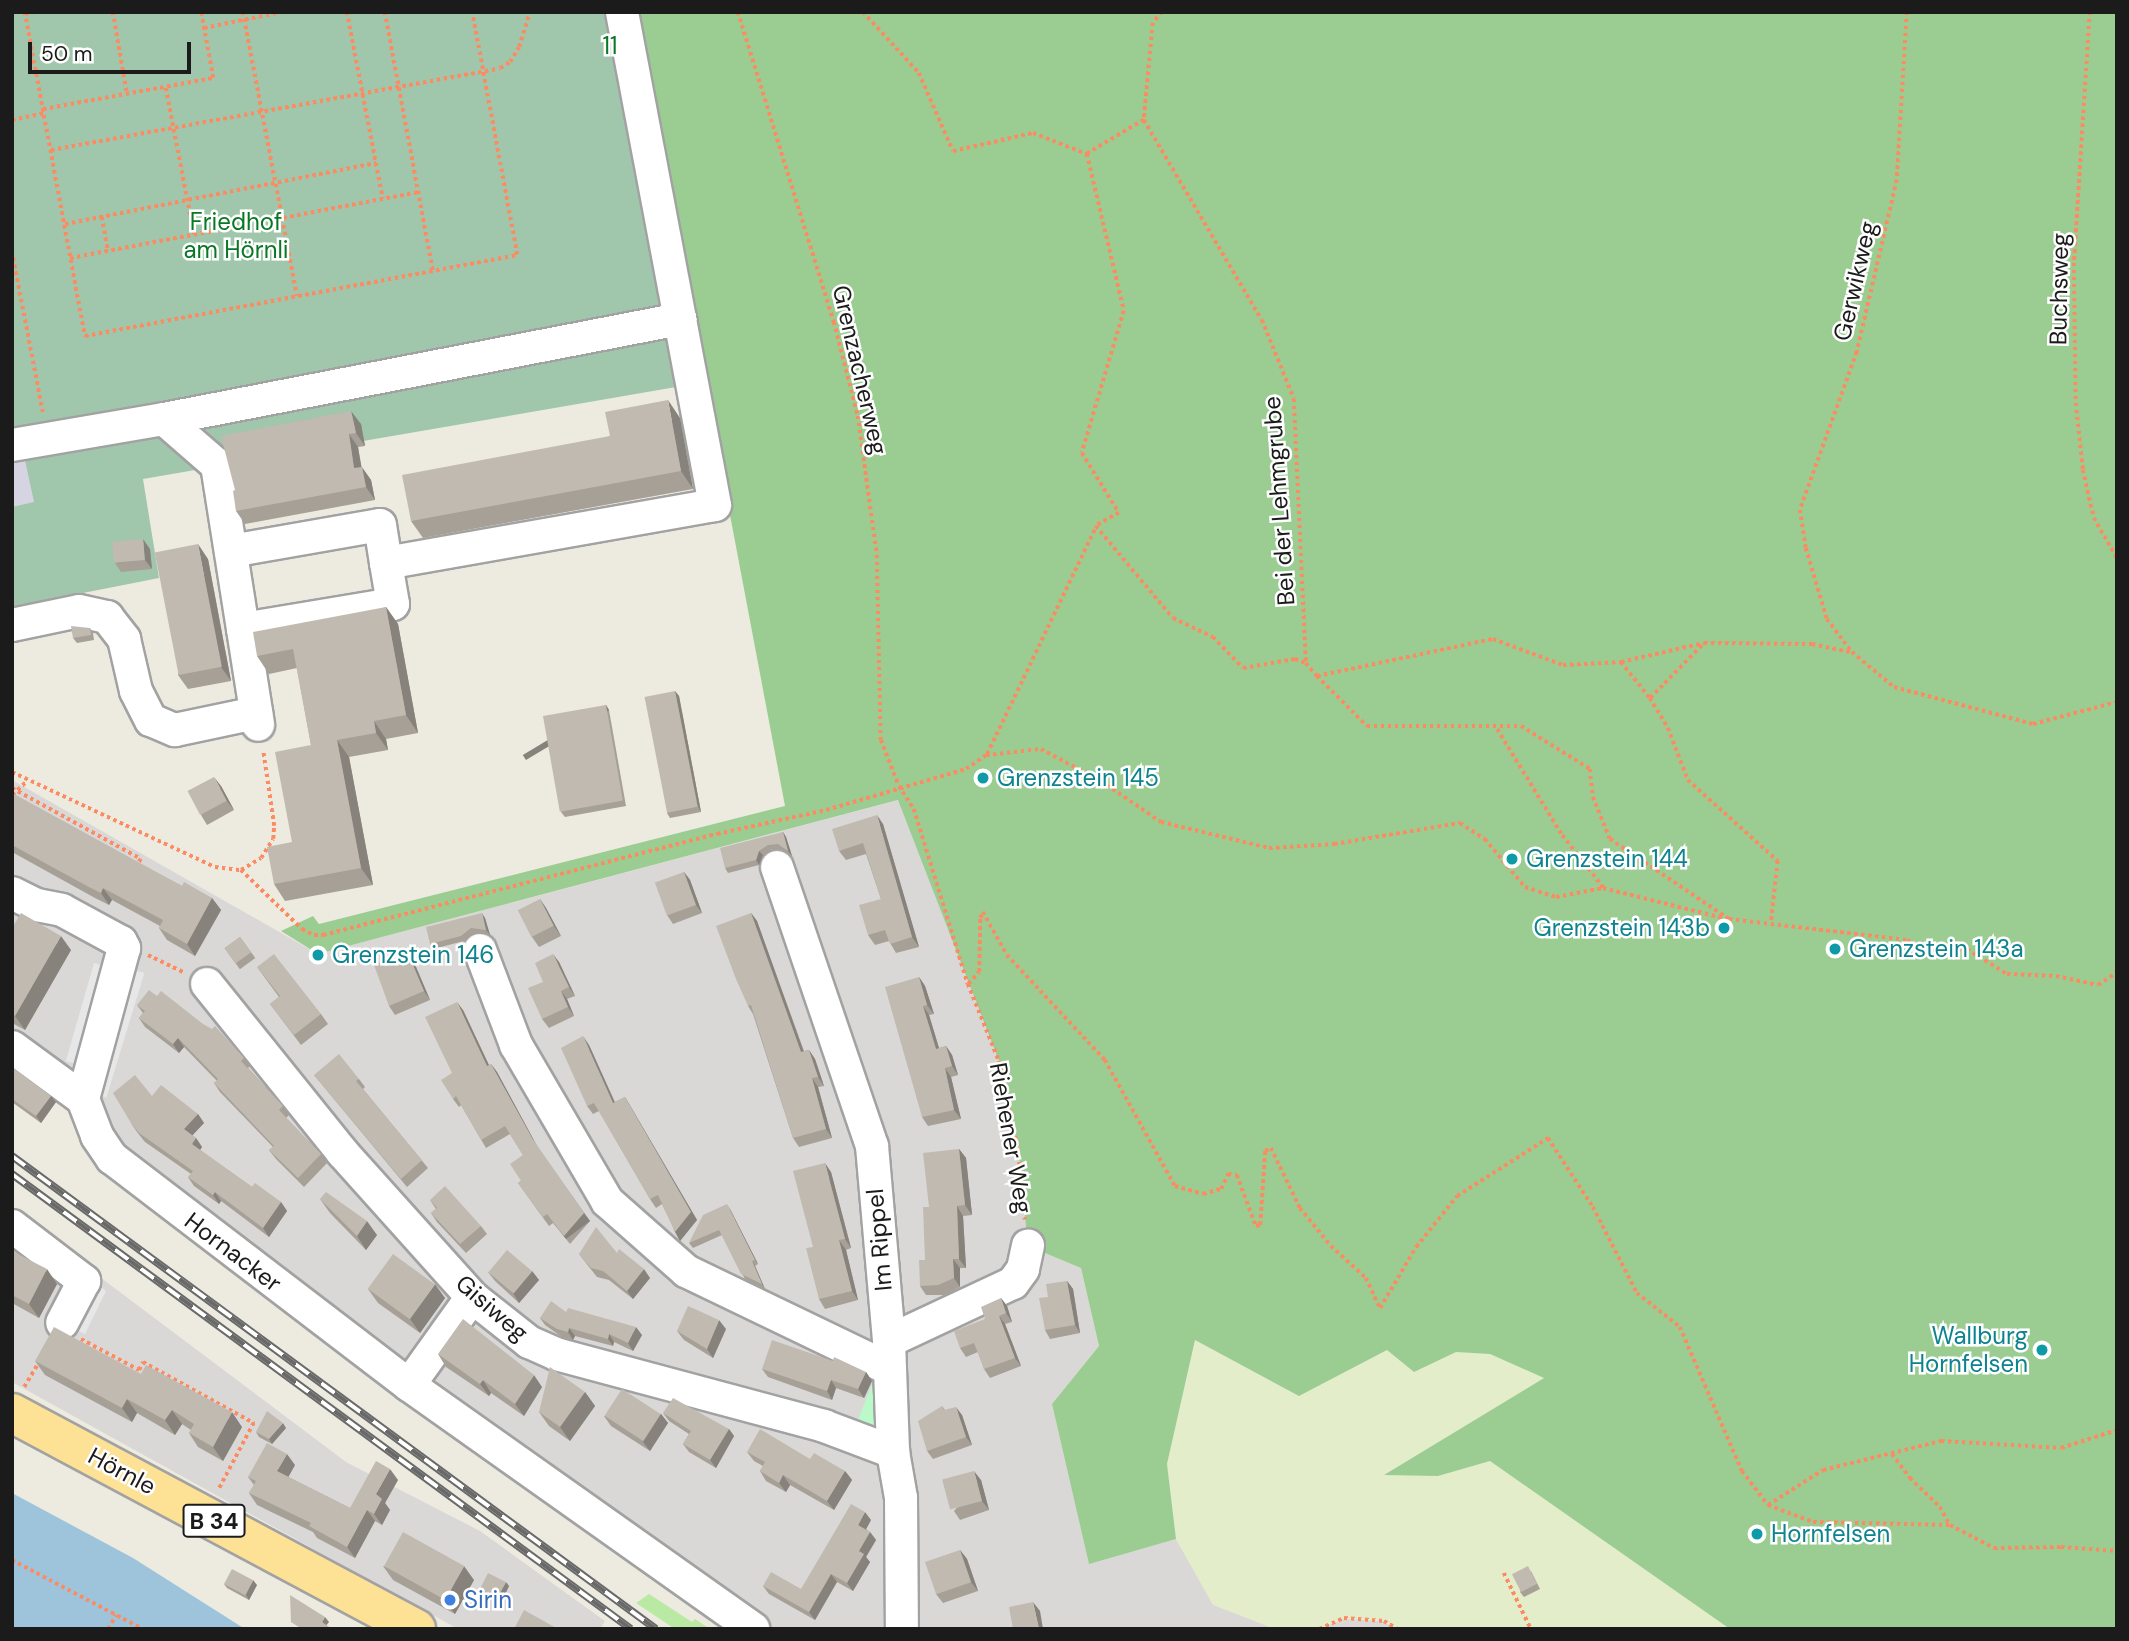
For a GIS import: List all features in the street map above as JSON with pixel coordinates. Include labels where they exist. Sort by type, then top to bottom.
[{"type":"main road","name":"Hörnle","points":[[16,1404],[204,1515],[416,1629]]},
{"type":"street","points":[[386,563],[715,505],[622,12]]},
{"type":"street","points":[[12,445],[164,419],[680,319]]},
{"type":"street","points":[[12,625],[79,611],[107,617],[124,639],[136,691],[151,720],[175,730],[257,719],[217,465],[164,419]]},
{"type":"street","points":[[231,551],[380,524],[393,604],[243,629]]},
{"type":"street","name":"Im Rippel","points":[[777,867],[872,1146],[890,1355],[893,1452],[901,1498],[902,1629]]},
{"type":"street","points":[[12,892],[37,905],[62,910],[121,942],[123,955],[83,1099],[12,1047]]},
{"type":"street","points":[[480,950],[516,1045],[607,1201],[685,1271],[890,1355]]},
{"type":"street","name":"Gisiweg","points":[[207,985],[342,1152],[472,1297],[541,1348],[824,1426],[893,1452]]},
{"type":"street","name":"Hornacker","points":[[83,1099],[103,1147],[123,1169],[409,1385],[753,1629]]},
{"type":"street","points":[[12,1226],[84,1281],[60,1325]]},
{"type":"street","name":"Riehener Weg","points":[[890,1355],[1013,1283],[1023,1269],[1028,1246]]},
{"type":"street","points":[[409,1385],[472,1297]]},
{"type":"path","points":[[34,12],[25,13],[85,336],[517,255],[472,12]]},
{"type":"path","points":[[113,12],[127,94]]},
{"type":"path","points":[[12,120],[44,111],[213,78],[201,12]]},
{"type":"path","points":[[243,12],[297,296]]},
{"type":"path","points":[[204,28],[282,12]]},
{"type":"path","points":[[347,12],[383,199]]},
{"type":"path","points":[[385,12],[433,271]]},
{"type":"path","points":[[51,150],[499,68],[510,62],[519,47],[530,12]]},
{"type":"path","name":"Grenzacherweg","points":[[738,12],[834,322],[858,416],[877,555],[881,740],[899,786]]},
{"type":"path","points":[[863,12],[919,74],[953,152],[1034,133],[1087,154]]},
{"type":"path","points":[[1087,154],[1143,120],[1153,23],[1162,12]]},
{"type":"path","name":"Gerwikweg","points":[[1907,12],[1897,180],[1857,352],[1800,510],[1806,548],[1827,619],[1852,652],[1894,687],[2033,724],[2117,702]]},
{"type":"path","name":"Buchsweg","points":[[2090,12],[2074,263],[2076,403],[2082,470],[2094,518],[2117,558]]},
{"type":"path","points":[[166,88],[194,234]]},
{"type":"path","name":"Bei der Lehmgrube","points":[[1143,120],[1262,320],[1294,399],[1306,663]]},
{"type":"path","points":[[986,755],[1096,526],[1119,513],[1082,453],[1124,311],[1087,154]]},
{"type":"path","points":[[65,224],[376,163]]},
{"type":"path","points":[[70,258],[418,192]]},
{"type":"path","points":[[102,217],[108,251]]},
{"type":"path","points":[[12,251],[48,438]]},
{"type":"path","points":[[12,300],[21,298]]},
{"type":"path","points":[[1096,526],[1172,618],[1213,637],[1243,668],[1295,659],[1306,663],[1367,726],[1521,726],[1590,769],[1593,797],[1609,839],[1729,919]]},
{"type":"path","points":[[1317,676],[1493,639],[1563,665],[1621,662],[1704,643],[1812,644],[1852,652]]},
{"type":"path","points":[[1650,698],[1704,643]]},
{"type":"path","points":[[1621,662],[1650,698],[1668,728],[1688,780],[1778,861],[1771,925]]},
{"type":"path","points":[[242,870],[261,858],[273,839],[270,794],[257,719]]},
{"type":"path","points":[[1496,728],[1561,834],[1603,888]]},
{"type":"path","points":[[12,772],[26,781],[215,867],[242,870],[302,929],[314,935],[323,935],[717,834],[826,810],[899,786],[966,769],[986,755],[1041,749],[1101,781],[1161,822],[1269,848],[1334,844],[1460,823],[1485,839],[1525,887],[1556,897],[1603,888],[1729,919],[1908,940],[1930,950],[1967,949],[2007,974],[2056,976],[2098,985],[2117,972]]},
{"type":"path","points":[[26,781],[13,791],[141,859],[134,871]]},
{"type":"path","name":"Riehener Weg","points":[[899,786],[914,809],[968,984],[999,1061],[1018,1148],[1028,1246]]},
{"type":"path","points":[[968,984],[979,972],[980,918],[984,912],[1007,955],[1105,1060],[1175,1186],[1203,1194],[1221,1189],[1227,1174],[1237,1175],[1256,1226],[1260,1225],[1265,1151],[1271,1148],[1300,1208],[1331,1246],[1366,1278],[1380,1308],[1416,1247],[1457,1196],[1548,1138],[1593,1207],[1637,1293],[1680,1326],[1742,1471],[1768,1505],[1813,1522],[1950,1525],[1994,1548],[2061,1547],[2117,1551]]},
{"type":"path","points":[[121,942],[207,985]]},
{"type":"path","points":[[16,1404],[60,1325],[139,1370],[143,1362],[254,1423],[204,1515]]},
{"type":"path","points":[[1768,1505],[1823,1470],[1941,1441],[2061,1448],[2117,1430]]},
{"type":"path","points":[[1892,1454],[1910,1478],[1940,1507],[1950,1525]]},
{"type":"path","points":[[12,1560],[143,1629]]},
{"type":"path","points":[[1504,1573],[1531,1629]]},
{"type":"path","points":[[108,1629],[116,1615]]},
{"type":"path","points":[[1319,1629],[1344,1619],[1384,1621],[1398,1629]]},
{"type":"shaded area","points":[[23,451],[34,502],[12,507],[12,453]]},
{"type":"shaded area","points":[[12,780],[318,954],[899,800],[999,1061],[1018,1148],[1028,1246],[1081,1268],[1099,1346],[1052,1404],[1089,1563],[1176,1539],[1213,1604],[1275,1629],[772,1629],[395,1363],[117,1150],[106,1131],[106,1110],[74,1077],[41,1123],[12,1102]]},
{"type":"shaded area","points":[[94,963],[108,967],[80,1065],[66,1061]]},
{"type":"shaded area","points":[[131,969],[144,973],[106,1097],[93,1093]]},
{"type":"shaded area","points":[[12,1211],[346,1462],[480,1531],[605,1621],[600,1629],[458,1629],[12,1382]]},
{"type":"shaded area","points":[[77,1266],[106,1291],[85,1334],[52,1318]]},
{"type":"shaded area","points":[[1344,1618],[1384,1621],[1398,1629],[1319,1629]]},
{"type":"green space","name":"Friedhof am Hörnli","points":[[12,12],[635,12],[705,382],[143,479],[159,578],[12,607]]},
{"type":"green space","points":[[635,12],[2117,12],[2117,1629],[1730,1629],[1490,1461],[1438,1476],[1384,1475],[1544,1378],[1490,1354],[1456,1352],[1414,1372],[1387,1350],[1299,1396],[1195,1340],[1167,1464],[1176,1539],[1089,1564],[1052,1404],[1099,1346],[1081,1268],[1028,1246],[1018,1148],[999,1061],[898,800],[318,954],[281,931],[313,916],[319,924],[785,806]]},
{"type":"green space","points":[[1195,1340],[1299,1396],[1387,1350],[1414,1372],[1456,1352],[1490,1354],[1545,1378],[1385,1474],[1438,1476],[1490,1461],[1730,1629],[1398,1629],[1383,1621],[1344,1619],[1319,1629],[1275,1629],[1213,1605],[1176,1539],[1167,1464]]},
{"type":"green space","points":[[876,1375],[881,1427],[873,1431],[855,1427]]},
{"type":"green space","points":[[649,1594],[692,1622],[695,1619],[710,1629],[675,1629],[636,1603]]},
{"type":"water","points":[[12,1493],[133,1558],[245,1629],[12,1629]]},
{"type":"building","points":[[668,400],[681,471],[411,521],[402,475],[610,436],[605,412]]},
{"type":"building","points":[[351,411],[356,433],[349,434],[354,468],[362,467],[366,487],[236,511],[235,490],[221,436]]},
{"type":"building","points":[[143,539],[145,560],[114,563],[112,542]]},
{"type":"building","points":[[198,544],[222,667],[179,675],[155,552]]},
{"type":"building","points":[[386,607],[406,715],[374,721],[376,733],[337,740],[361,868],[274,884],[267,847],[292,842],[275,752],[311,745],[293,649],[257,656],[253,632]]},
{"type":"building","points":[[71,626],[90,628],[91,635],[73,638]]},
{"type":"building","points":[[675,691],[698,807],[667,813],[645,697]]},
{"type":"building","points":[[606,705],[623,801],[560,812],[543,716]]},
{"type":"building","points":[[214,777],[227,801],[200,815],[188,791]]},
{"type":"building","points":[[14,794],[182,886],[184,882],[212,898],[187,944],[159,928],[163,920],[103,888],[101,893],[12,845]]},
{"type":"building","points":[[877,815],[912,937],[890,944],[885,930],[868,935],[859,905],[881,899],[863,843],[839,851],[832,829]]},
{"type":"building","points":[[783,832],[788,851],[778,844],[768,845],[759,851],[756,860],[725,868],[720,848]]},
{"type":"building","points":[[684,872],[696,905],[667,915],[655,883]]},
{"type":"building","points":[[540,899],[554,926],[531,937],[518,910]]},
{"type":"building","points":[[21,913],[61,936],[15,1016],[12,1014],[12,928]]},
{"type":"building","points":[[482,913],[486,930],[471,928],[461,936],[430,944],[426,927]]},
{"type":"building","points":[[751,913],[801,1052],[809,1050],[818,1077],[812,1078],[826,1129],[793,1138],[751,1005],[748,1006],[736,979],[716,926]]},
{"type":"building","points":[[240,937],[251,953],[235,963],[224,948]]},
{"type":"building","points":[[274,954],[321,1014],[294,1035],[270,1004],[280,996],[257,967]]},
{"type":"building","points":[[553,954],[569,987],[561,991],[568,1007],[542,1019],[528,988],[543,982],[535,963]]},
{"type":"building","points":[[391,957],[393,962],[410,958],[424,991],[389,1006],[374,965]]},
{"type":"building","points":[[919,977],[927,1005],[923,1006],[936,1049],[946,1046],[952,1066],[945,1068],[954,1110],[922,1117],[885,987]]},
{"type":"building","points":[[149,990],[157,996],[161,991],[203,1024],[212,1029],[215,1026],[244,1058],[241,1061],[283,1106],[279,1110],[321,1154],[298,1178],[269,1150],[274,1146],[214,1083],[218,1079],[178,1038],[173,1044],[139,1018],[145,1011],[137,1005]]},
{"type":"building","points":[[457,1002],[487,1066],[491,1064],[532,1138],[584,1213],[564,1236],[547,1214],[543,1217],[518,1183],[521,1181],[510,1164],[523,1155],[505,1126],[481,1140],[456,1096],[453,1099],[441,1080],[452,1073],[425,1017]]},
{"type":"building","points":[[583,1036],[613,1103],[625,1097],[691,1212],[675,1232],[658,1195],[650,1199],[594,1103],[587,1106],[561,1048]]},
{"type":"building","points":[[339,1054],[359,1079],[356,1081],[422,1160],[401,1179],[314,1075]]},
{"type":"building","points":[[12,1067],[51,1096],[36,1116],[12,1099]]},
{"type":"building","points":[[135,1075],[152,1096],[161,1085],[198,1114],[184,1129],[196,1138],[192,1144],[252,1187],[255,1183],[281,1202],[263,1228],[215,1192],[213,1195],[188,1177],[193,1171],[139,1133],[113,1093]]},
{"type":"building","points":[[959,1149],[965,1205],[957,1206],[959,1259],[953,1259],[954,1278],[938,1285],[920,1286],[919,1260],[925,1260],[923,1207],[929,1207],[923,1153]]},
{"type":"building","points":[[825,1163],[845,1239],[839,1240],[852,1291],[819,1299],[806,1248],[813,1247],[793,1171]]},
{"type":"building","points":[[445,1186],[481,1226],[460,1244],[431,1213],[437,1208],[430,1200]]},
{"type":"building","points":[[326,1192],[367,1221],[357,1236],[320,1199]]},
{"type":"building","points":[[727,1204],[755,1260],[752,1261],[762,1284],[741,1274],[719,1230],[689,1243],[703,1215]]},
{"type":"building","points":[[596,1227],[617,1253],[619,1249],[644,1269],[627,1291],[603,1271],[591,1268],[579,1254]]},
{"type":"building","points":[[507,1250],[532,1271],[514,1293],[488,1272]]},
{"type":"building","points":[[12,1251],[47,1269],[29,1304],[12,1295]]},
{"type":"building","points":[[393,1254],[435,1285],[410,1319],[368,1289]]},
{"type":"building","points":[[1067,1281],[1075,1325],[1045,1330],[1039,1298],[1048,1297],[1046,1284]]},
{"type":"building","points":[[1001,1298],[1006,1313],[999,1316],[1015,1358],[984,1369],[974,1343],[960,1348],[954,1331],[985,1319],[981,1307]]},
{"type":"building","points":[[551,1301],[566,1312],[568,1308],[636,1327],[628,1343],[609,1334],[608,1339],[569,1328],[568,1332],[557,1329],[540,1318]]},
{"type":"building","points":[[688,1306],[719,1320],[707,1349],[677,1331]]},
{"type":"building","points":[[463,1319],[534,1375],[515,1404],[483,1380],[480,1384],[438,1354]]},
{"type":"building","points":[[54,1327],[141,1374],[146,1365],[232,1412],[213,1447],[189,1433],[194,1424],[172,1410],[165,1420],[127,1399],[122,1408],[35,1361]]},
{"type":"building","points":[[772,1340],[833,1361],[834,1357],[866,1372],[858,1389],[831,1380],[827,1391],[762,1369]]},
{"type":"building","points":[[550,1367],[585,1392],[560,1427],[539,1412]]},
{"type":"building","points":[[622,1389],[661,1414],[643,1441],[605,1416]]},
{"type":"building","points":[[673,1398],[729,1429],[710,1460],[683,1444],[691,1431],[663,1413]]},
{"type":"building","points":[[942,1406],[944,1410],[956,1407],[966,1437],[927,1451],[918,1421]]},
{"type":"building","points":[[267,1411],[283,1423],[269,1439],[256,1432]]},
{"type":"building","points":[[760,1429],[810,1459],[814,1453],[845,1471],[827,1501],[783,1475],[779,1483],[760,1471],[765,1462],[747,1452]]},
{"type":"building","points":[[267,1443],[287,1454],[277,1471],[350,1508],[376,1461],[390,1469],[376,1494],[382,1499],[374,1514],[367,1510],[347,1547],[309,1526],[311,1523],[249,1493],[256,1481],[248,1477]]},
{"type":"building","points":[[974,1471],[982,1501],[950,1509],[942,1480]]},
{"type":"building","points":[[851,1504],[865,1512],[858,1525],[870,1532],[859,1551],[864,1554],[847,1583],[831,1574],[809,1612],[763,1586],[771,1572],[801,1589]]},
{"type":"building","points":[[403,1532],[464,1566],[445,1600],[384,1566]]},
{"type":"building","points":[[960,1550],[971,1582],[936,1594],[925,1562]]},
{"type":"building","points":[[1528,1566],[1537,1584],[1521,1592],[1512,1574]]},
{"type":"building","points":[[232,1569],[253,1580],[245,1595],[224,1584]]},
{"type":"building","points":[[488,1573],[506,1582],[497,1599],[479,1590]]},
{"type":"building","points":[[290,1595],[325,1617],[322,1622],[332,1629],[302,1629],[291,1622]]},
{"type":"building","points":[[1033,1602],[1039,1629],[1013,1629],[1009,1607]]},
{"type":"building","points":[[524,1610],[558,1629],[514,1629]]},
{"type":"railway","points":[[12,1156],[656,1629]]},
{"type":"railway","points":[[12,1174],[631,1629]]},
{"type":"place","name":"Grenzstein 145","points":[[983,778]]},
{"type":"place","name":"Grenzstein 144","points":[[1512,859]]},
{"type":"place","name":"Grenzstein 143b","points":[[1724,928]]},
{"type":"place","name":"Grenzstein 143a","points":[[1835,949]]},
{"type":"place","name":"Grenzstein 146","points":[[318,955]]},
{"type":"place","name":"Wallburg Hornfelsen","points":[[2042,1350]]},
{"type":"place","name":"Hornfelsen","points":[[1757,1534]]},
{"type":"place","name":"Sirin","points":[[450,1600]]},
{"type":"park label","name":"11","points":[[610,46]]}]
